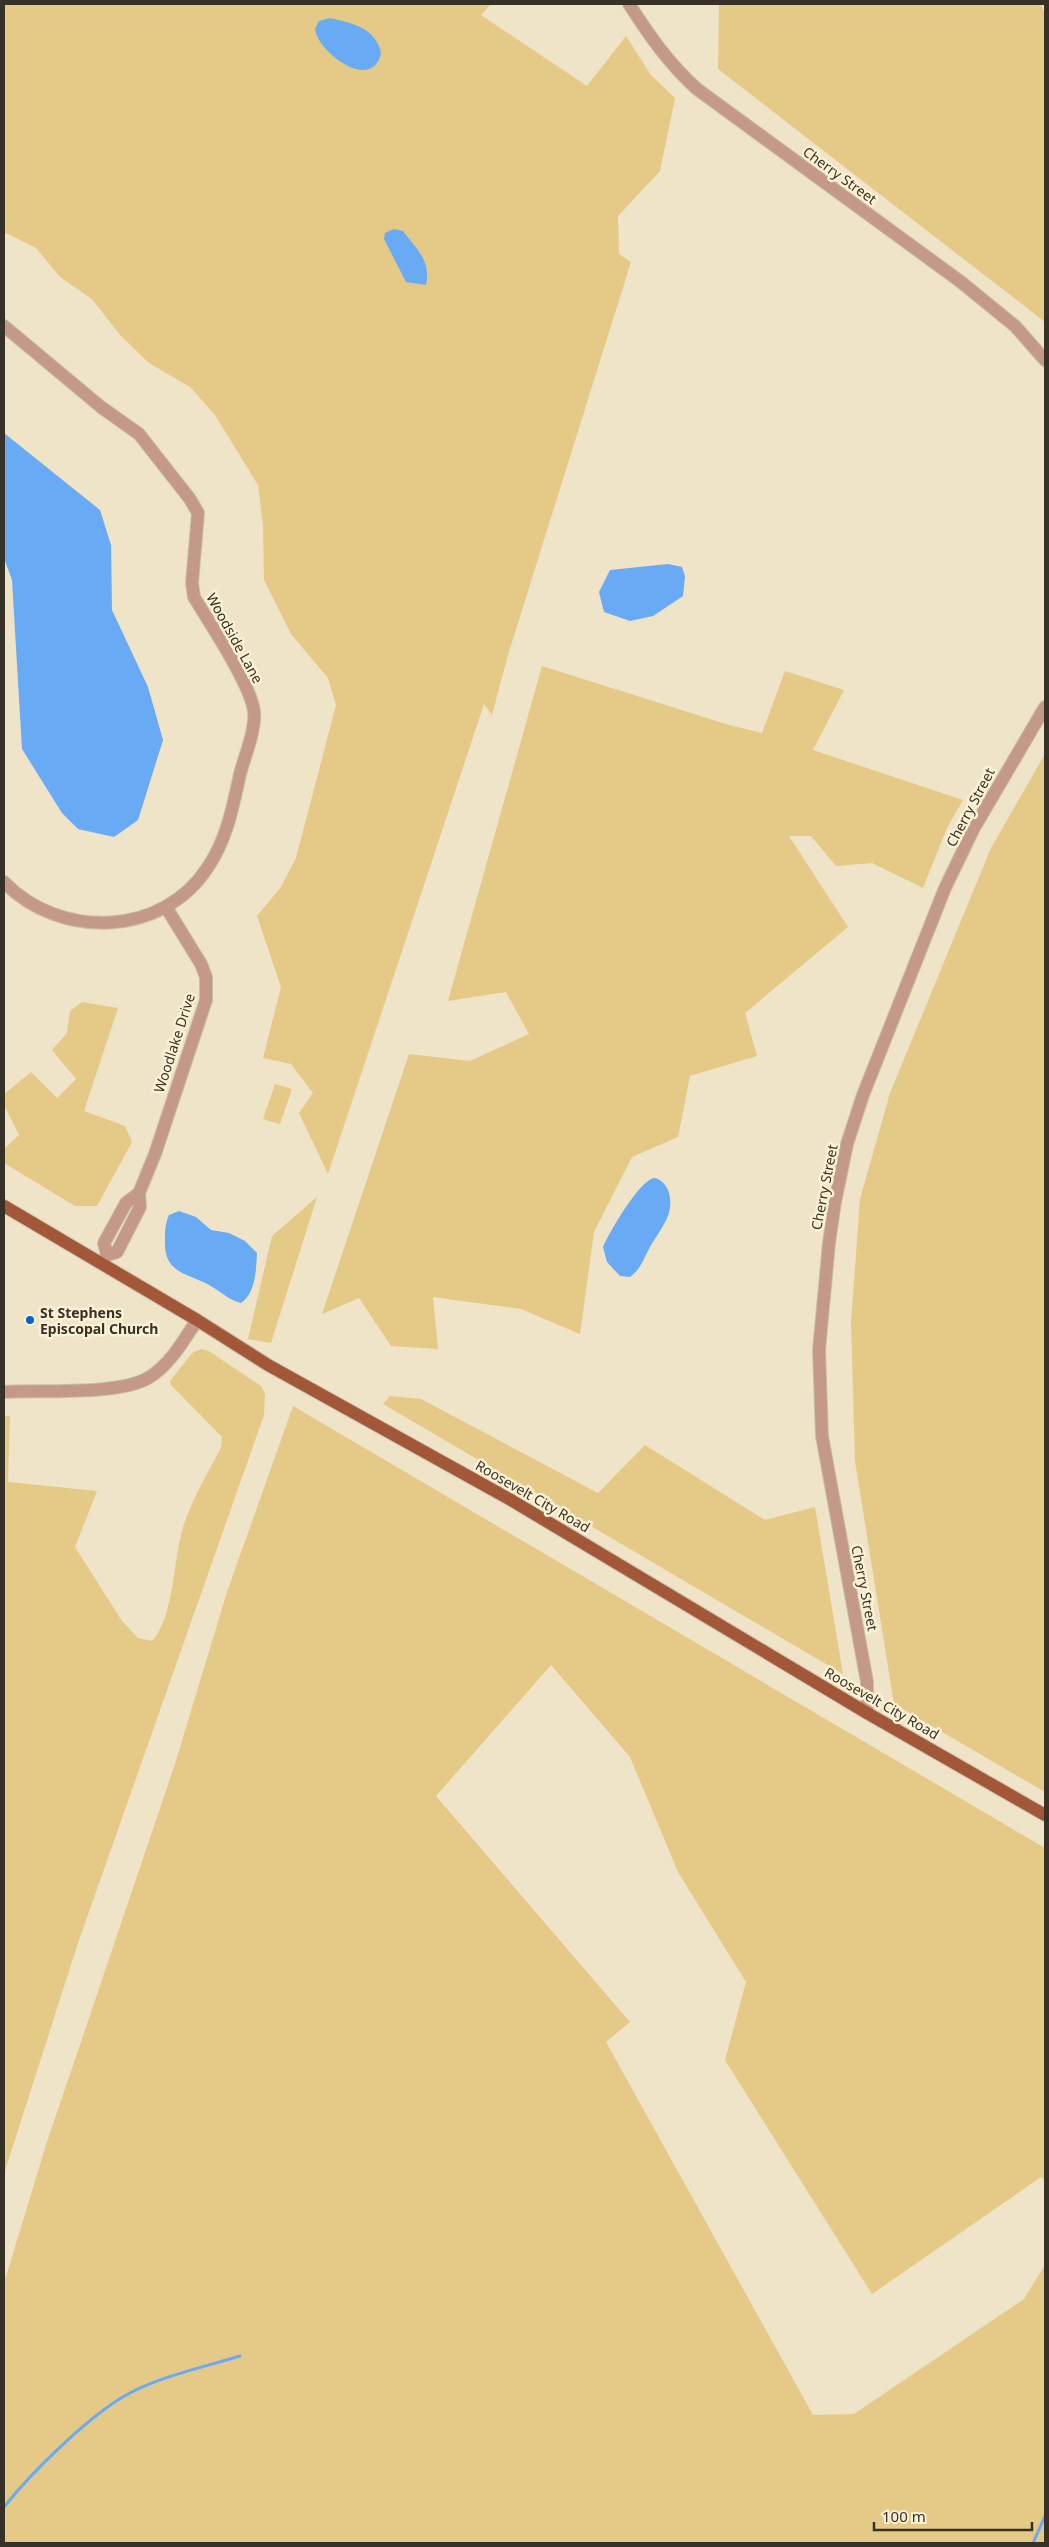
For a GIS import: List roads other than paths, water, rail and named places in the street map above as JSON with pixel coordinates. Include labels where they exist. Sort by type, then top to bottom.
[{"type":"main road","name":"Roosevelt City Road","points":[[4,1206],[104,1259],[268,1365],[561,1529],[867,1713],[1045,1815]]},
{"type":"street","name":"Cherry Street","points":[[629,4],[678,72],[697,89],[961,282],[1014,326],[1045,360]]},
{"type":"street","name":"Woodside Lane","points":[[4,326],[101,407],[139,434],[190,499],[198,513],[192,583],[194,597],[245,685],[254,712],[223,843],[193,886],[166,907],[139,918],[119,923],[73,920],[44,912],[28,903],[4,882]]},
{"type":"street","name":"Cherry Street","points":[[867,1713],[867,1682],[822,1436],[819,1350],[829,1243],[835,1202],[846,1144],[863,1095],[945,888],[978,820],[1045,708]]},
{"type":"street","name":"Woodlake Drive","points":[[104,1259],[117,1252],[140,1207],[139,1194],[155,1154],[206,1000],[206,977],[201,964],[166,907]]},
{"type":"street","points":[[4,1392],[103,1389],[135,1384],[148,1378],[163,1366],[197,1320]]},
{"type":"water","points":[[330,18],[362,28],[374,38],[381,53],[376,64],[368,70],[357,69],[335,58],[325,48],[318,39],[315,29],[319,21]]},
{"type":"water","points":[[394,229],[403,231],[422,256],[427,276],[426,285],[406,282],[384,239],[385,233]]},
{"type":"water","points":[[4,433],[100,510],[111,545],[112,610],[148,687],[163,740],[138,820],[114,837],[78,829],[62,813],[22,749],[12,580],[4,558]]},
{"type":"water","points":[[668,564],[682,567],[685,576],[683,596],[653,616],[630,621],[604,612],[599,592],[610,570]]},
{"type":"water","points":[[654,1178],[659,1179],[668,1190],[670,1205],[667,1219],[637,1270],[630,1277],[620,1276],[607,1262],[603,1247],[618,1219],[633,1197],[648,1181]]},
{"type":"water","points":[[179,1211],[196,1217],[211,1230],[229,1233],[245,1241],[257,1253],[252,1287],[246,1299],[241,1303],[230,1299],[206,1283],[174,1268],[169,1261],[166,1253],[166,1225],[169,1215]]},
{"type":"waterway","points":[[4,2507],[28,2479],[59,2448],[91,2420],[121,2398],[149,2384],[240,2356]]},
{"type":"waterway","points":[[1033,2543],[1045,2516]]},
{"type":"place","name":"St Stephens Episcopal Church","points":[[30,1320]]}]
